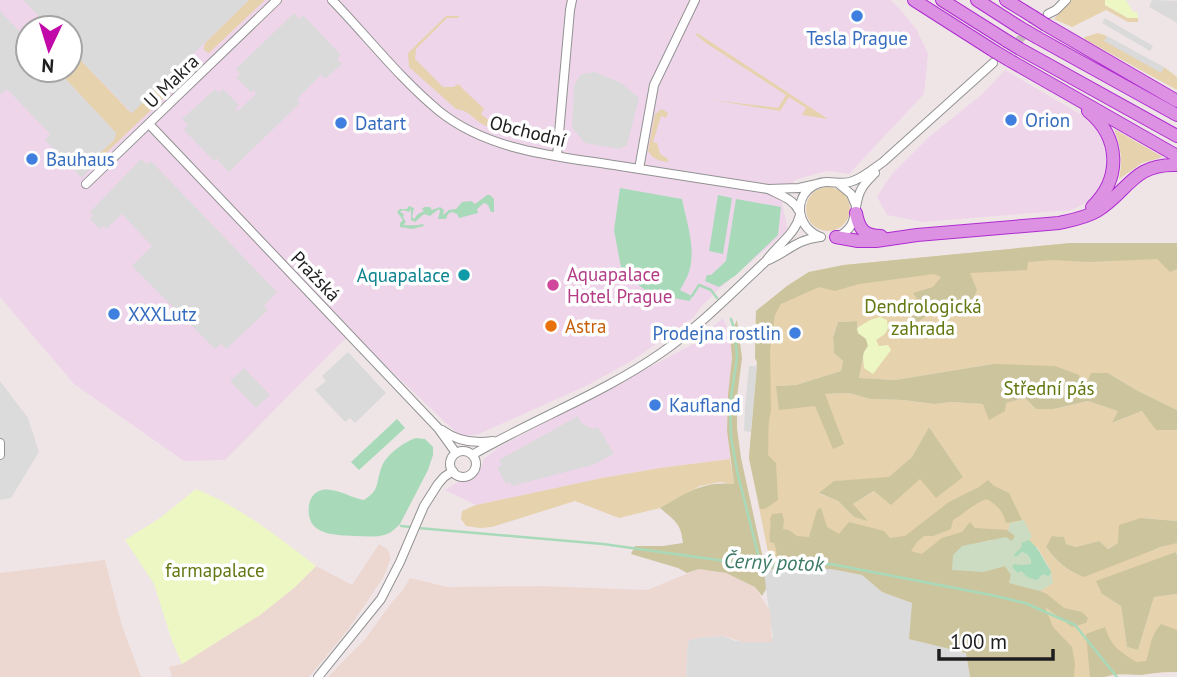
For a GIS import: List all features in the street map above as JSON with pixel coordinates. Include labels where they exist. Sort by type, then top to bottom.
[{"type":"highway","points":[[914,0],[993,57],[1009,60],[1177,156]]},
{"type":"highway","points":[[942,0],[1020,49],[1177,136]]},
{"type":"highway","points":[[977,0],[1104,76],[1177,115]]},
{"type":"highway","points":[[1006,0],[1177,101]]},
{"type":"highway","points":[[1055,86],[1099,121],[1108,134],[1114,155],[1112,177],[1103,195],[1090,210],[1068,221]]},
{"type":"highway","points":[[836,237],[869,242],[1068,221],[1086,217],[1101,208],[1142,172],[1158,166],[1177,165]]},
{"type":"highway","points":[[856,211],[861,228],[870,235],[917,235]]},
{"type":"street","name":"U Makra","points":[[86,184],[277,0]]},
{"type":"street","name":"Obchodní","points":[[332,0],[398,72],[440,111],[475,134],[513,147],[557,156],[768,189],[799,188],[817,184]]},
{"type":"street","points":[[557,156],[572,0]]},
{"type":"street","points":[[639,169],[654,85],[695,0]]},
{"type":"street","points":[[1059,0],[1048,14],[1066,0]]},
{"type":"street","points":[[766,261],[777,257],[799,241],[836,237],[850,227],[862,188],[883,162],[993,57]]},
{"type":"street","name":"Pražská","points":[[149,124],[438,428],[456,453]]},
{"type":"street","points":[[472,455],[599,390],[659,354],[696,327],[793,232],[798,223],[801,201],[809,188],[825,182],[846,183],[859,179],[883,162]]},
{"type":"street","points":[[833,182],[848,190],[856,211]]},
{"type":"street","name":"Obchodní","points":[[768,189],[793,202],[800,214]]},
{"type":"street","points":[[800,214],[808,230],[821,237]]},
{"type":"street","points":[[438,428],[470,442],[502,438]]},
{"type":"street","points":[[0,443],[0,455]]},
{"type":"street","points":[[466,452],[472,455],[475,466],[471,474],[461,476],[453,471],[450,463],[456,453],[466,452]]},
{"type":"street","points":[[318,677],[381,599],[416,522],[436,487],[453,471]]},
{"type":"shaded area","points":[[0,0],[890,0],[917,30],[928,54],[924,94],[849,174],[828,171],[795,180],[782,203],[788,230],[720,288],[693,318],[633,360],[588,385],[479,434],[461,437],[351,333],[225,460],[184,461],[74,384],[0,297]]},
{"type":"shaded area","points":[[23,0],[249,0],[132,113],[84,63],[84,14],[36,14]]},
{"type":"shaded area","points":[[1152,0],[1177,1],[1177,23],[1149,7]]},
{"type":"shaded area","points":[[0,11],[14,26],[14,84],[70,84],[116,133],[114,140],[99,154],[103,156],[82,178],[45,140],[50,134],[7,89],[0,93]]},
{"type":"shaded area","points":[[294,13],[299,19],[303,15],[341,55],[337,59],[342,64],[325,79],[321,75],[297,99],[300,103],[229,172],[219,162],[219,158],[214,161],[184,130],[188,125],[182,119],[215,89],[219,93],[223,89],[239,105],[235,109],[238,111],[256,94],[254,90],[251,93],[236,77],[240,74],[236,69]]},
{"type":"shaded area","points":[[1105,18],[1153,46],[1150,51],[1102,23]]},
{"type":"shaded area","points":[[1107,36],[1164,67],[1161,73],[1104,41]]},
{"type":"shaded area","points":[[1005,70],[1080,114],[1096,129],[1102,139],[1107,161],[1106,172],[1096,193],[1089,201],[1072,210],[923,222],[887,215],[877,197],[891,175],[929,137],[981,95]]},
{"type":"shaded area","points":[[595,72],[621,83],[639,98],[627,145],[620,149],[585,143],[572,128],[574,86],[581,74]]},
{"type":"shaded area","points":[[141,159],[147,164],[151,161],[277,292],[264,306],[268,310],[226,349],[221,344],[215,349],[132,266],[152,246],[122,214],[106,229],[103,226],[99,229],[90,219],[93,216],[90,212]]},
{"type":"shaded area","points":[[620,188],[682,199],[692,255],[690,270],[680,290],[692,296],[690,301],[651,294],[622,273],[614,230]]},
{"type":"shaded area","points":[[487,195],[494,199],[494,212],[484,203],[477,209],[478,213],[459,218],[452,212],[446,219],[438,219],[439,209],[430,216],[424,214],[415,222],[411,220],[411,209],[409,212],[403,210],[400,212],[404,214],[406,222],[403,225],[424,226],[412,229],[400,227],[403,220],[397,212],[400,209],[407,209],[409,206],[414,208],[414,219],[424,211],[424,207],[430,207],[432,210],[440,207],[444,210],[443,215],[456,209],[462,202],[471,201],[475,204]]},
{"type":"shaded area","points":[[718,195],[732,198],[723,254],[709,251]]},
{"type":"shaded area","points":[[736,199],[781,207],[778,235],[736,275],[719,287],[705,281],[707,275],[711,275],[726,261]]},
{"type":"shaded area","points":[[723,318],[730,335],[732,358],[727,431],[730,459],[602,478],[476,505],[445,490],[459,481],[473,480],[484,459],[499,447],[693,344]]},
{"type":"shaded area","points":[[348,352],[386,393],[355,423],[350,418],[345,422],[315,390],[326,381],[322,376]]},
{"type":"shaded area","points":[[749,366],[757,366],[751,432],[744,431]]},
{"type":"shaded area","points":[[244,368],[270,395],[256,408],[230,381]]},
{"type":"shaded area","points":[[0,381],[28,418],[39,452],[11,498],[0,500]]},
{"type":"shaded area","points":[[578,416],[581,423],[593,429],[598,427],[614,454],[593,465],[512,486],[510,482],[506,484],[497,468],[502,465],[499,460]]},
{"type":"shaded area","points":[[397,419],[405,428],[359,470],[351,462]]},
{"type":"shaded area","points":[[416,438],[425,439],[433,447],[433,455],[400,524],[387,534],[371,537],[329,534],[316,528],[309,515],[311,498],[315,494],[322,490],[332,490],[364,500],[375,489],[382,466],[388,457],[401,445]]},
{"type":"shaded area","points":[[1024,520],[1032,537],[1021,543],[1022,546],[1017,550],[1028,555],[1031,564],[1017,564],[1021,571],[1050,575],[1051,571],[1053,583],[1040,591],[1009,583],[1011,575],[1005,566],[983,572],[952,570],[953,555],[962,546],[1006,537],[1012,541],[1015,536],[1008,531],[1010,523]]},
{"type":"shaded area","points":[[1029,540],[1051,571],[1050,575],[1043,574],[1037,580],[1027,577],[1021,571],[1018,573],[1012,567],[1014,564],[1031,564],[1028,555],[1022,552],[1016,557],[1014,555],[1022,546],[1021,543]]},
{"type":"shaded area","points":[[379,544],[387,549],[390,555],[383,578],[347,631],[309,677],[172,677],[169,667],[182,664],[260,615],[316,566],[352,585]]},
{"type":"shaded area","points":[[105,560],[122,626],[141,677],[0,677],[0,573]]},
{"type":"shaded area","points":[[699,569],[726,573],[755,587],[770,611],[772,642],[743,642],[723,636],[689,640],[686,677],[328,677],[366,638],[410,578],[447,587],[541,586],[647,590]]},
{"type":"shaded area","points":[[763,569],[831,569],[862,575],[882,592],[912,603],[966,653],[970,677],[686,677],[689,640],[723,636],[735,641],[773,638]]},
{"type":"green space","points":[[249,0],[265,0],[209,53],[204,50],[206,42]]},
{"type":"green space","points":[[1070,0],[1105,0],[1105,5],[1128,18],[1138,18],[1138,22],[1128,22],[1106,10],[1072,27],[1054,19]]},
{"type":"green space","points":[[1105,0],[1126,0],[1133,12],[1137,12],[1138,18],[1128,18],[1105,5]]},
{"type":"green space","points":[[446,16],[460,16],[447,18],[416,49],[415,59],[443,87],[454,87],[458,84],[484,109],[481,114],[498,128],[526,131],[538,140],[484,125],[468,113],[456,109],[409,67],[408,53]]},
{"type":"green space","points":[[697,33],[828,119],[802,115],[806,108],[789,97],[780,111],[712,100],[778,108],[786,95],[706,43]]},
{"type":"green space","points":[[1098,33],[1107,36],[1105,41],[1161,72],[1164,67],[1177,77],[1177,90],[1084,39]]},
{"type":"green space","points":[[84,64],[131,113],[165,81],[172,80],[176,86],[103,156],[99,154],[114,140],[116,133],[70,84],[84,84]]},
{"type":"green space","points":[[662,109],[668,113],[666,118],[661,116],[653,142],[657,143],[660,154],[668,159],[668,162],[656,159],[648,151],[655,114]]},
{"type":"green space","points":[[1114,129],[1163,157],[1142,163],[1119,179],[1121,154]]},
{"type":"green space","points":[[828,187],[837,188],[844,193],[849,200],[849,218],[844,225],[837,230],[828,231],[819,230],[812,225],[807,218],[806,209],[807,200],[812,193],[819,188]]},
{"type":"green space","name":"Dendrologická zahrada","points":[[1071,243],[1177,243],[1177,410],[1108,373],[1087,385],[993,364],[895,380],[859,378],[864,352],[857,321],[838,322],[833,336],[834,353],[843,361],[841,371],[796,385],[777,386],[815,406],[837,426],[824,394],[849,393],[870,399],[934,404],[1005,403],[1025,398],[1036,409],[1055,409],[1088,401],[1119,411],[1113,423],[1142,411],[1157,430],[1177,430],[1177,521],[1141,518],[1118,543],[1107,549],[1099,541],[1076,547],[1066,544],[1063,537],[1053,536],[1046,547],[1068,570],[1078,575],[1177,542],[1177,555],[1176,552],[1102,594],[1121,606],[1127,647],[1138,650],[1154,597],[1177,594],[1177,672],[1064,677],[947,580],[770,562],[749,458],[757,362],[756,311],[809,272],[844,265]],"holes":[[[929,427],[963,477],[920,479],[875,491],[853,504],[867,520],[854,517],[838,501],[820,494],[834,481],[889,478],[912,457]],[[1037,547],[1051,571],[1014,555]]]},
{"type":"green space","points":[[1071,243],[1177,243],[1177,269],[1170,272],[1157,259],[1089,262],[1053,260],[1028,262],[1027,270],[970,273],[977,290],[967,312],[950,308],[936,311],[901,335],[904,325],[908,324],[921,305],[913,293],[933,287],[941,277],[934,274],[859,284],[835,291],[819,287],[781,304],[775,315],[770,350],[771,411],[768,455],[776,463],[778,500],[765,509],[760,509],[749,458],[757,362],[756,311],[809,272],[844,265]]},
{"type":"green space","points":[[880,317],[887,320],[888,328],[885,334],[876,340],[879,346],[888,345],[891,350],[873,374],[864,368],[863,357],[868,346],[857,328]]},
{"type":"green space","points":[[737,320],[742,358],[737,397],[737,428],[764,563],[777,561],[774,543],[770,542],[772,514],[782,513],[783,529],[797,536],[809,537],[817,510],[821,508],[827,527],[839,534],[849,522],[884,531],[890,538],[905,536],[949,502],[988,480],[1009,493],[1022,520],[1006,523],[1000,509],[987,499],[953,520],[951,529],[933,536],[924,536],[911,551],[922,554],[942,538],[962,532],[970,522],[975,528],[1008,530],[1015,536],[1012,542],[989,540],[979,543],[983,572],[1005,566],[1011,575],[1009,583],[1047,594],[1064,608],[1082,612],[1088,618],[1086,623],[1072,627],[1045,607],[1053,627],[1072,647],[1074,677],[970,677],[966,653],[909,639],[912,603],[882,592],[862,575],[831,569],[764,569],[766,589],[762,596],[755,587],[726,573],[699,569],[687,573],[631,554],[635,546],[683,543],[676,523],[660,508],[704,486],[734,484],[727,431],[732,358],[730,335]]},
{"type":"green space","name":"Střední pás","points":[[857,321],[858,333],[866,339],[868,346],[864,352],[859,378],[895,380],[993,364],[1055,366],[1079,375],[1081,385],[1086,385],[1091,373],[1108,373],[1177,410],[1177,430],[1156,430],[1142,411],[1112,423],[1118,411],[1088,401],[1054,409],[1036,409],[1025,398],[1006,403],[1005,411],[989,420],[983,404],[934,404],[870,399],[849,393],[825,394],[844,444],[833,449],[815,406],[779,410],[776,386],[796,385],[841,371],[843,361],[834,353],[833,337],[838,322]]},
{"type":"green space","points":[[929,427],[963,477],[936,498],[920,479],[891,505],[874,491],[853,504],[868,521],[854,517],[838,501],[819,493],[834,481],[889,477],[912,457]]},
{"type":"green space","points":[[730,459],[734,484],[720,482],[700,486],[660,508],[619,518],[575,501],[492,527],[466,526],[461,519],[462,511],[476,505],[602,478]]},
{"type":"green space","name":"farmapalace","points":[[196,489],[244,514],[316,566],[260,615],[182,664],[154,584],[125,540],[160,518]]},
{"type":"green space","points":[[1141,518],[1177,521],[1177,543],[1084,577],[1062,565],[1046,547],[1052,536],[1064,537],[1066,544],[1076,547],[1099,541],[1108,549],[1118,543],[1119,525]]},
{"type":"green space","points":[[1176,552],[1177,594],[1154,597],[1138,650],[1127,647],[1121,606],[1102,594],[1096,581]]},
{"type":"green space","points":[[1161,624],[1177,630],[1177,672],[1090,677],[1086,634],[1105,627],[1113,644],[1121,651],[1136,662],[1146,661],[1153,638]]},
{"type":"waterway","points":[[692,296],[699,285],[711,290],[717,298]]},
{"type":"waterway","points":[[731,319],[735,331],[737,358],[730,405],[731,436],[761,566]]},
{"type":"waterway","name":"Černý potok","points":[[401,526],[411,527]]},
{"type":"waterway","name":"Černý potok","points":[[418,528],[603,544],[761,566],[831,564],[991,595],[1025,603],[1075,625],[1117,677]]},
{"type":"tunnel","points":[[1000,57],[1048,14]]},
{"type":"place","name":"Tesla Prague","points":[[857,16]]},
{"type":"place","name":"Orion","points":[[1011,120]]},
{"type":"place","name":"Datart","points":[[341,123]]},
{"type":"place","name":"Bauhaus","points":[[32,159]]},
{"type":"place","name":"Aquapalace","points":[[464,275]]},
{"type":"place","name":"Aquapalace Hotel Prague","points":[[553,285]]},
{"type":"place","name":"XXXLutz","points":[[114,314]]},
{"type":"place","name":"Astra","points":[[551,326]]},
{"type":"place","name":"Prodejna rostlin","points":[[795,333]]},
{"type":"place","name":"Kaufland","points":[[655,405]]}]
